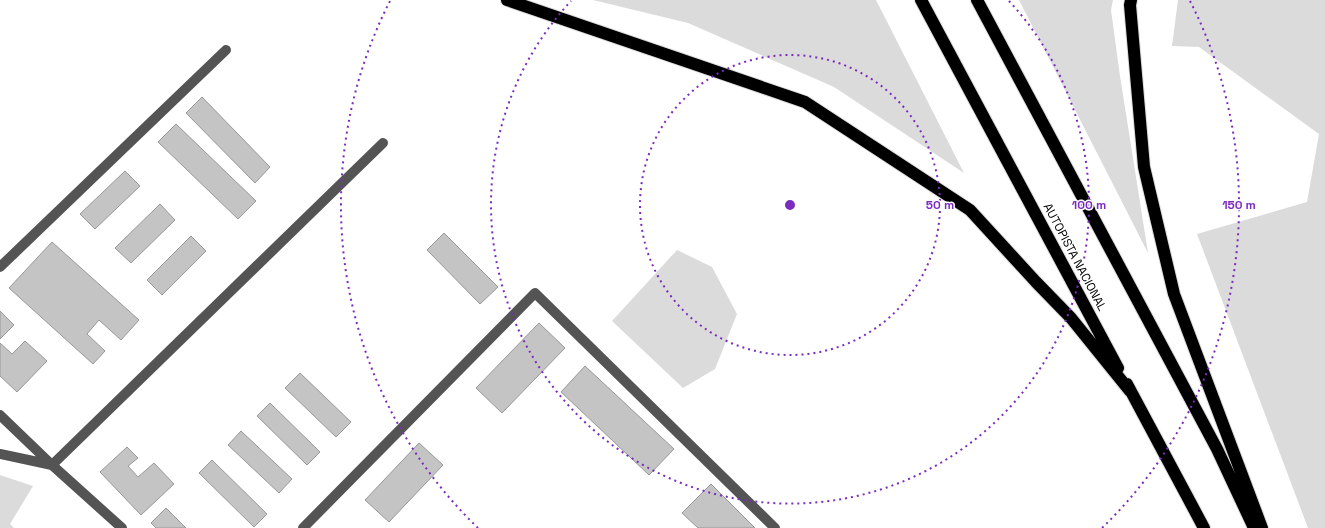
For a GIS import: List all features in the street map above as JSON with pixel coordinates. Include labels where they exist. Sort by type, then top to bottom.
[{"type":"highway","points":[[507,0],[805,102],[970,210],[1071,318],[1130,391]]},
{"type":"highway","name":"AUTOPISTA NACIONAL","points":[[921,0],[1204,528]]},
{"type":"highway","points":[[977,0],[1217,449],[1254,528]]},
{"type":"highway","points":[[1131,0],[1130,5],[1144,167],[1174,294],[1262,528]]},
{"type":"street","points":[[0,267],[226,50]]},
{"type":"street","points":[[52,465],[383,143]]},
{"type":"street","points":[[303,528],[535,293],[775,528]]},
{"type":"street","points":[[0,415],[52,465],[122,528]]},
{"type":"street","points":[[0,454],[52,465]]},
{"type":"shaded area","points":[[593,0],[876,0],[964,173],[834,87],[688,23]]},
{"type":"shaded area","points":[[1019,0],[1113,0],[1111,10],[1120,76],[1148,253]]},
{"type":"shaded area","points":[[1178,0],[1325,0],[1325,528],[1308,528],[1197,234],[1307,202],[1319,134],[1199,47],[1172,46]]},
{"type":"shaded area","points":[[677,250],[712,267],[737,314],[715,369],[683,388],[612,321]]},
{"type":"shaded area","points":[[0,475],[33,486],[10,524],[14,528],[0,528]]},
{"type":"building","points":[[202,97],[270,167],[255,183],[186,113]]},
{"type":"building","points":[[176,124],[256,201],[238,219],[158,142]]},
{"type":"building","points":[[125,171],[140,186],[95,229],[80,214]]},
{"type":"building","points":[[160,204],[175,220],[131,263],[115,248]]},
{"type":"building","points":[[444,233],[498,287],[480,304],[427,250]]},
{"type":"building","points":[[191,236],[206,251],[162,295],[147,280]]},
{"type":"building","points":[[52,242],[139,320],[121,340],[99,320],[87,334],[105,351],[93,364],[9,288]]},
{"type":"building","points":[[0,311],[14,325],[0,339]]},
{"type":"building","points":[[539,323],[565,348],[502,413],[476,388]]},
{"type":"building","points":[[25,341],[47,361],[17,392],[0,376],[0,343],[12,354]]},
{"type":"building","points":[[585,366],[674,449],[649,475],[561,392]]},
{"type":"building","points":[[300,373],[351,422],[336,437],[285,388]]},
{"type":"building","points":[[270,403],[320,452],[307,465],[257,416]]},
{"type":"building","points":[[241,431],[292,479],[279,493],[228,445]]},
{"type":"building","points":[[419,443],[443,465],[389,522],[365,500]]},
{"type":"building","points":[[127,447],[138,458],[128,466],[138,477],[154,463],[174,484],[141,515],[100,472]]},
{"type":"building","points":[[212,460],[267,514],[254,527],[199,473]]},
{"type":"building","points":[[711,484],[755,528],[698,528],[682,513]]},
{"type":"building","points":[[166,508],[186,528],[156,528],[151,523]]}]
